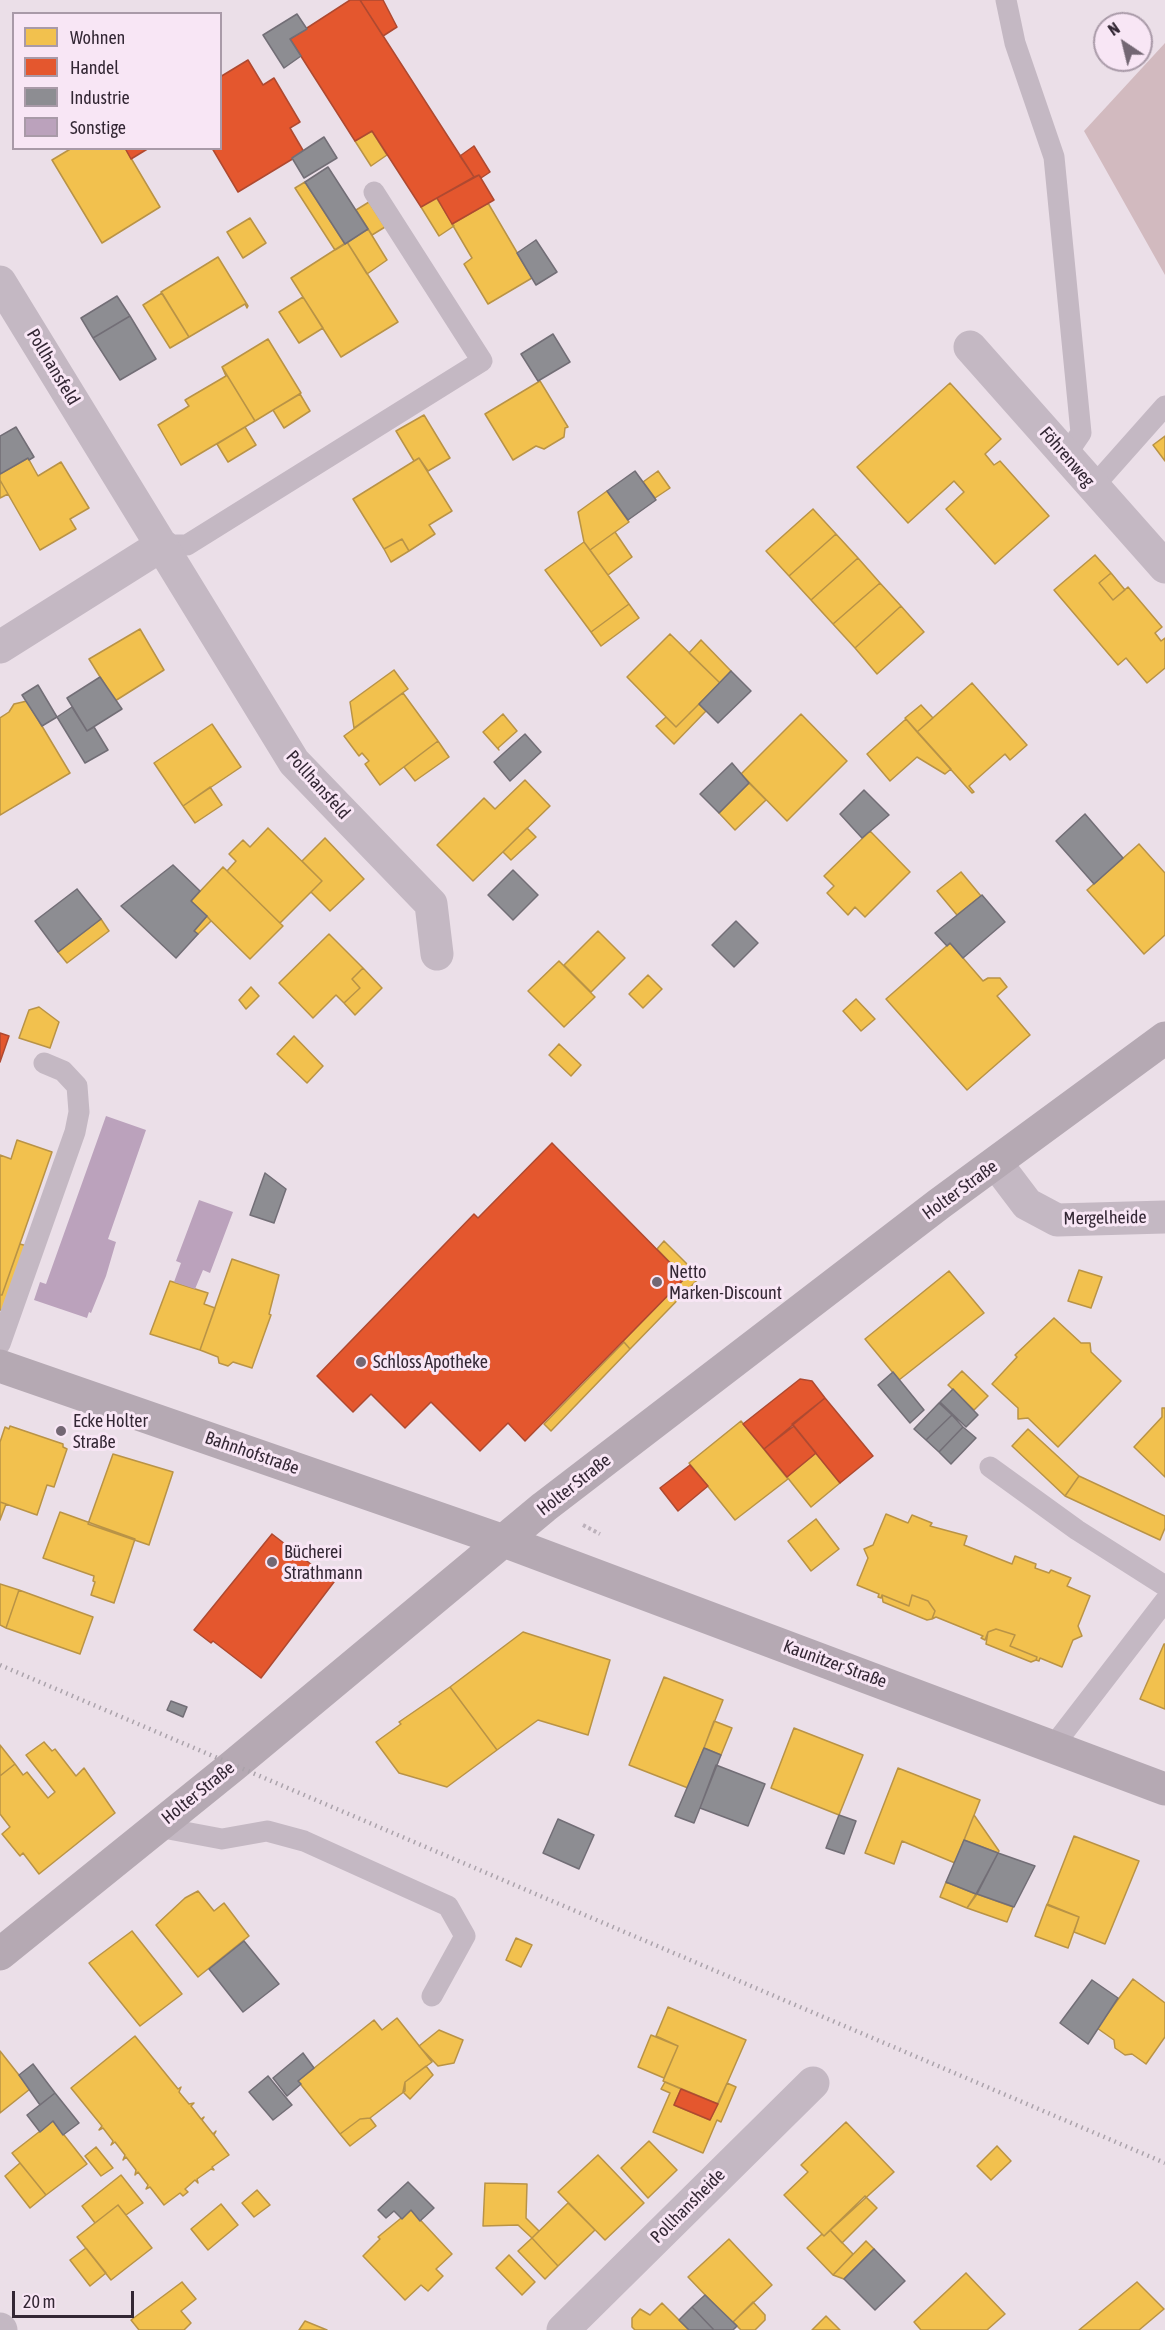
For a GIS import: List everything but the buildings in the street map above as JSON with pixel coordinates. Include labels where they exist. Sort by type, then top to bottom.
[{"type":"street","name":"Pollhansfeld","points":[[0,282],[294,762],[430,904],[437,954]]},
{"type":"street","name":"Föhrenweg","points":[[970,347],[1165,567]]},
{"type":"street","points":[[0,647],[162,545]]},
{"type":"street","name":"Holter Straße","points":[[0,1954],[573,1486],[996,1163],[1165,1038]]},
{"type":"street","name":"Mergelheide","points":[[996,1163],[1027,1204],[1057,1220],[1165,1217]]},
{"type":"street","name":"Bahnhofstraße","points":[[0,1366],[504,1541]]},
{"type":"street","name":"Kaunitzer Straße","points":[[504,1541],[1054,1745],[1165,1789]]},
{"type":"street","name":"Pollhansheide","points":[[563,2330],[813,2083]]},
{"type":"lane","points":[[1006,0],[1015,43],[1054,158],[1081,433],[1066,455]]},
{"type":"lane","points":[[162,545],[187,544],[482,361],[374,192]]},
{"type":"lane","points":[[1093,487],[1165,406]]},
{"type":"lane","points":[[0,1344],[75,1132],[79,1112],[77,1086],[63,1071],[44,1063]]},
{"type":"lane","points":[[990,1467],[1077,1530],[1165,1586]]},
{"type":"lane","points":[[1054,1745],[1165,1601]]},
{"type":"lane","points":[[158,1827],[222,1839],[267,1831],[304,1841],[448,1906],[465,1936],[432,1996]]},
{"type":"shaded area","points":[[1165,43],[1165,275],[1084,131],[1138,72],[1153,72],[1153,56]]},
{"type":"railway","points":[[0,1665],[1165,2163]]},
{"type":"place","name":"Netto Marken-Discount","points":[[657,1282]]},
{"type":"place","name":"Schloss Apotheke","points":[[361,1362]]},
{"type":"place","name":"Ecke Holter Straße","points":[[61,1431]]},
{"type":"place","name":"Bücherei Strathmann","points":[[272,1562]]}]
